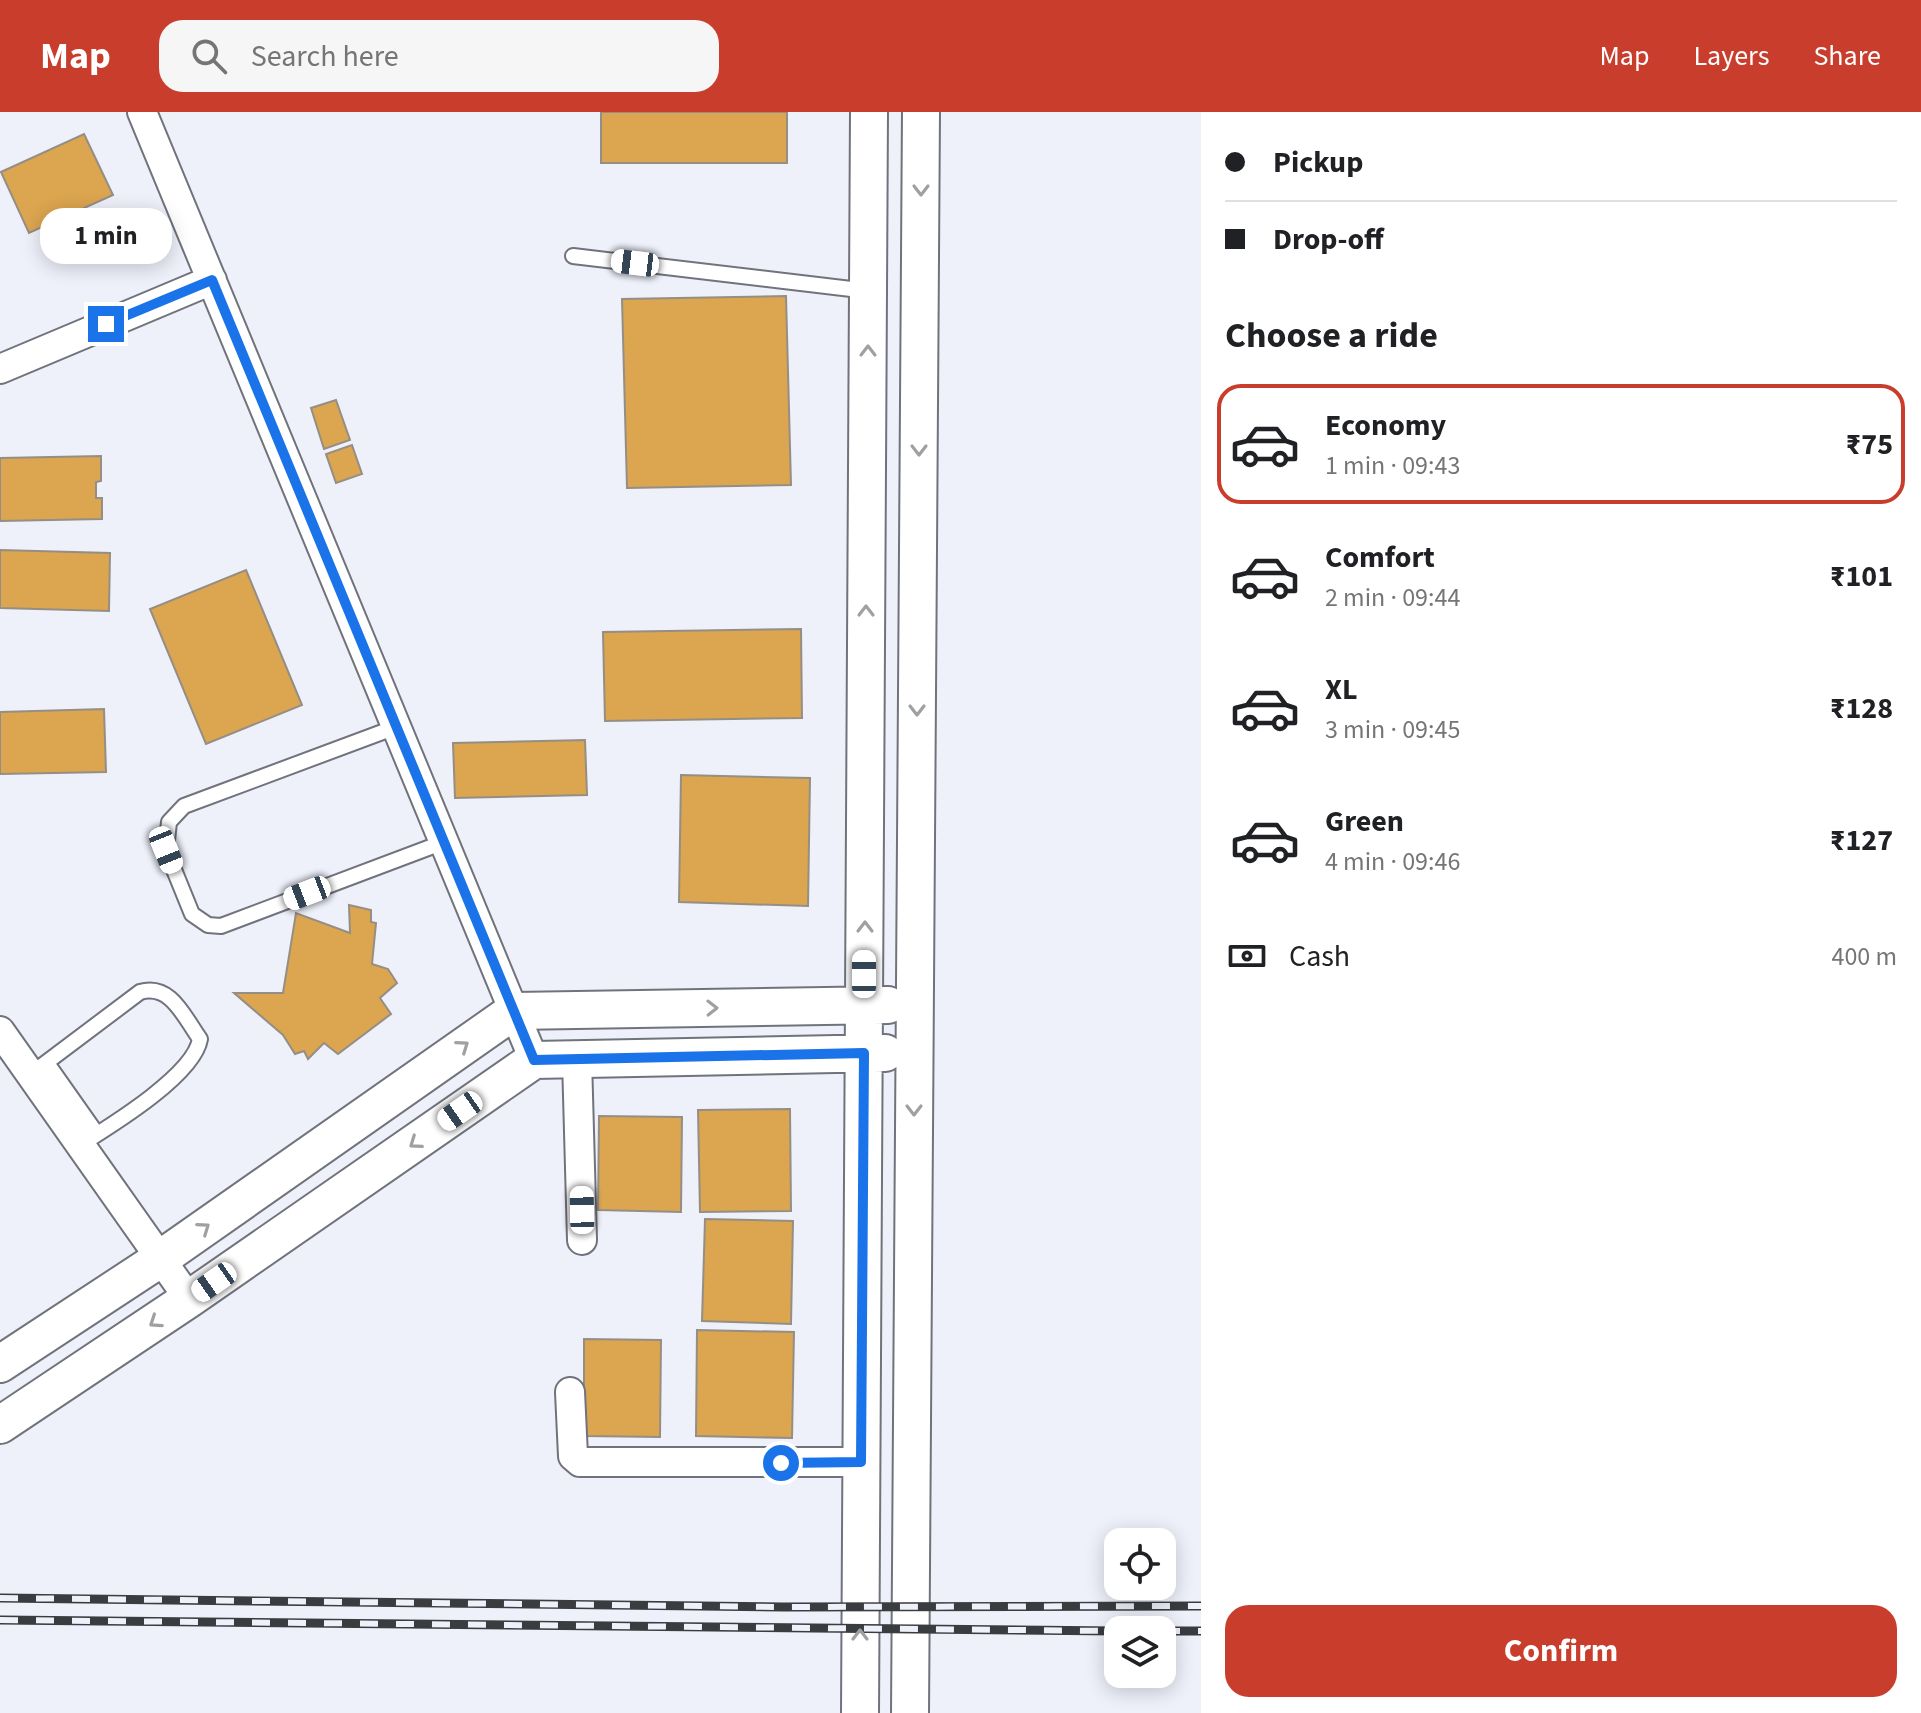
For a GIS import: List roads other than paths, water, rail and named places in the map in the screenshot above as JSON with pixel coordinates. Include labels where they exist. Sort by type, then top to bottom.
[{"type":"street","points":[[142,112],[534,1060]]},
{"type":"street","points":[[860,1713],[869,112]]},
{"type":"street","points":[[910,1713],[921,112]]},
{"type":"street","points":[[0,369],[212,280]]},
{"type":"street","points":[[0,1364],[160,1259],[514,1011],[915,1004]]},
{"type":"street","points":[[0,1031],[39,1069],[88,1139],[160,1259],[189,1299]]},
{"type":"street","points":[[0,1425],[189,1299],[534,1060],[915,1053]]},
{"type":"street","points":[[577,1059],[582,1240]]},
{"type":"street","points":[[570,1392],[573,1456],[580,1462],[861,1462]]},
{"type":"lane","points":[[573,256],[868,291]]},
{"type":"lane","points":[[396,727],[184,806],[169,822],[166,850],[192,914],[208,925],[221,926],[444,842]]},
{"type":"lane","points":[[39,1069],[140,992],[154,989],[168,994],[200,1039],[198,1052],[184,1070],[88,1139]]},
{"type":"railway","points":[[0,1598],[783,1607],[1201,1606]]},
{"type":"railway","points":[[0,1620],[1104,1631]]},
{"type":"railway","points":[[1176,1631],[1201,1631]]}]
